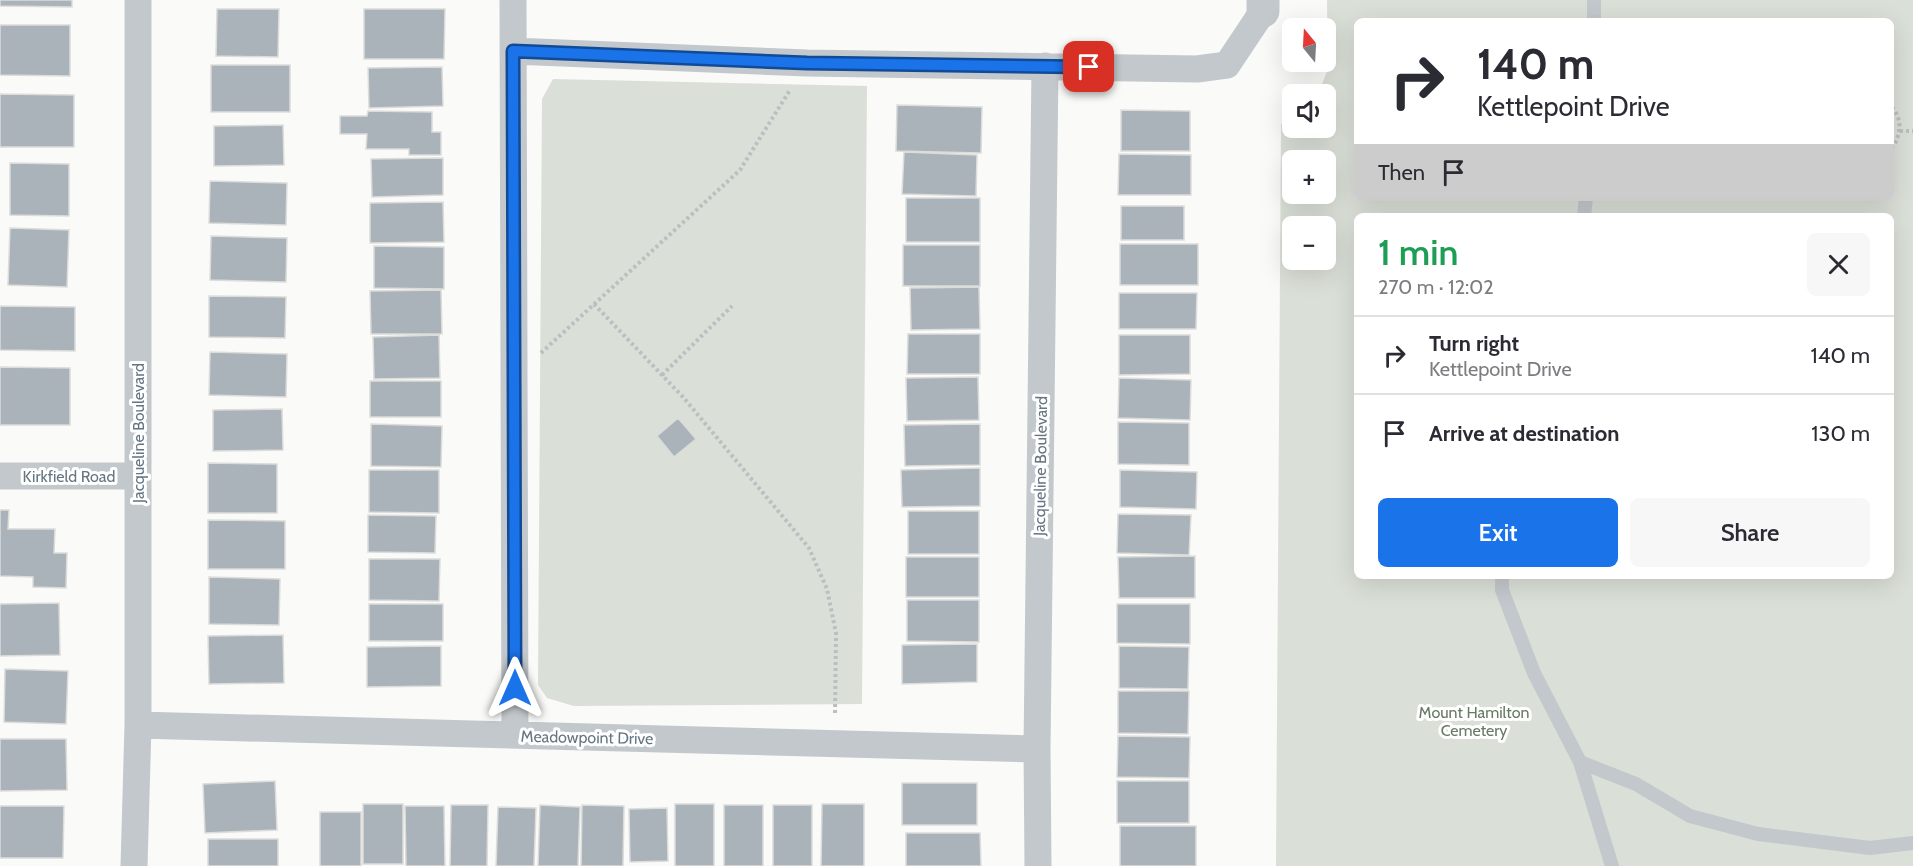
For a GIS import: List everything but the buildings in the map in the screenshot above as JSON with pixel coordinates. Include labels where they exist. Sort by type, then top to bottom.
[{"type":"street","name":"Jacqueline Boulevard","points":[[134,866],[138,725],[138,0]]},
{"type":"street","points":[[513,0],[515,735]]},
{"type":"street","points":[[513,51],[807,63],[1197,69],[1227,65],[1263,5]]},
{"type":"street","name":"Jacqueline Boulevard","points":[[1038,866],[1037,748],[1045,66]]},
{"type":"street","name":"Kirkfield Road","points":[[0,476],[138,476]]},
{"type":"street","name":"Meadowpoint Drive","points":[[138,725],[1037,748]]},
{"type":"lane","points":[[1594,0],[1594,18]]},
{"type":"lane","points":[[1502,579],[1502,590],[1533,673],[1580,762],[1612,866]]},
{"type":"lane","points":[[1580,762],[1636,784],[1690,816],[1758,834],[1870,848],[1913,843]]},
{"type":"path","points":[[514,378],[740,170],[807,63]]},
{"type":"path","points":[[1894,111],[1899,121],[1900,131],[1894,145]]},
{"type":"path","points":[[1900,131],[1913,131]]},
{"type":"path","points":[[594,304],[705,423],[809,548],[827,589],[836,633],[834,744]]},
{"type":"path","points":[[662,375],[732,306]]},
{"type":"green space","name":"Mount Hamilton Cemetery","points":[[1327,0],[1913,0],[1913,866],[1276,866],[1281,124],[1282,138],[1336,138],[1336,84],[1322,84],[1327,72],[1336,72],[1336,18],[1327,18]]},
{"type":"green space","points":[[553,79],[867,86],[862,704],[574,706],[547,698],[538,685],[542,99]]},
{"type":"route","points":[[515,688],[513,51],[807,63],[1089,67]]}]
